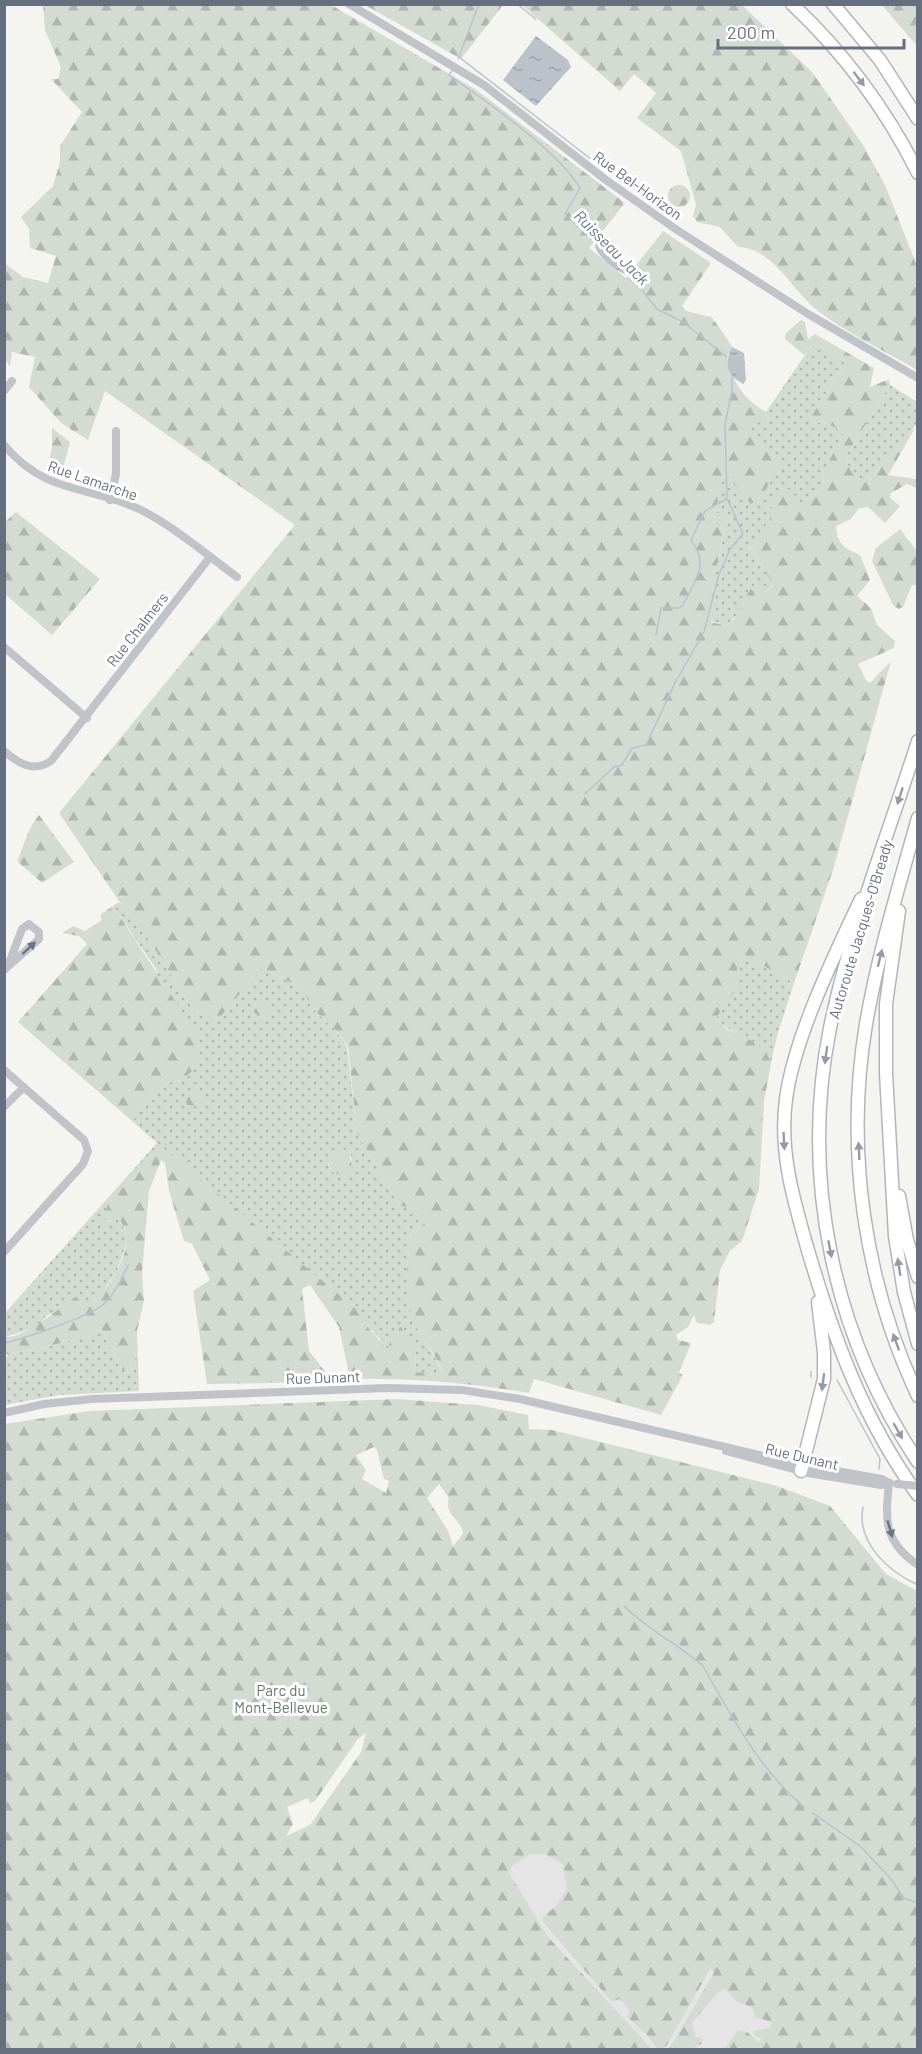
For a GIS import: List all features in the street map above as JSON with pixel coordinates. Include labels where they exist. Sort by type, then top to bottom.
[{"type":"highway","points":[[792,4],[824,37],[860,80],[895,131],[918,173]]},
{"type":"highway","points":[[833,4],[880,60],[918,119]]},
{"type":"highway","name":"Autoroute Jacques-O'Bready","points":[[918,741],[842,982],[830,1029],[821,1104],[820,1174],[828,1242],[850,1326],[879,1396],[918,1462]]},
{"type":"highway","name":"Autoroute Jacques-O'Bready","points":[[918,818],[875,978],[866,1027],[859,1088],[858,1150],[864,1213],[875,1274],[890,1328],[918,1396]]},
{"type":"highway","points":[[880,858],[845,933],[794,1062],[786,1096],[784,1124],[786,1160],[813,1268],[838,1346],[856,1392],[883,1443],[918,1496]]},
{"type":"highway","points":[[904,868],[886,1010],[888,1113],[896,1247],[908,1309],[918,1344]]},
{"type":"highway","points":[[888,1113],[904,1230],[918,1277]]},
{"type":"highway","points":[[801,1468],[820,1397],[824,1369],[813,1268]]},
{"type":"street","name":"Rue Bel-Horizon","points":[[349,4],[492,90],[606,180],[685,235],[808,314],[918,378]]},
{"type":"street","points":[[4,391],[12,381]]},
{"type":"street","points":[[110,500],[116,474],[116,431]]},
{"type":"street","name":"Rue Lamarche","points":[[4,445],[21,464],[45,480],[110,500],[151,516],[237,577]]},
{"type":"street","name":"Rue Chalmers","points":[[4,751],[25,765],[46,764],[87,718],[210,557]]},
{"type":"street","points":[[4,647],[87,718]]},
{"type":"street","points":[[29,924],[35,927],[39,932],[39,939],[6,968],[22,929],[29,924]]},
{"type":"street","points":[[4,1070],[84,1140],[88,1151],[85,1161],[4,1252]]},
{"type":"street","points":[[4,1107],[24,1087]]},
{"type":"street","name":"Rue Dunant","points":[[4,1413],[44,1404],[92,1399],[417,1388],[506,1396],[801,1468],[882,1479],[893,1484],[918,1486]]},
{"type":"street","points":[[893,1484],[886,1514],[891,1536],[901,1552],[918,1566]]},
{"type":"shaded area","points":[[544,1834],[705,1965],[802,2049],[629,2049],[489,1881]]},
{"type":"green space","points":[[43,5],[331,5],[475,89],[625,203],[589,248],[626,278],[663,231],[711,263],[682,306],[686,311],[711,317],[728,340],[732,347],[727,357],[736,382],[745,395],[766,412],[767,416],[763,422],[738,425],[781,464],[761,497],[751,504],[723,471],[715,512],[727,517],[715,575],[711,622],[727,626],[755,584],[765,593],[774,585],[749,545],[781,507],[761,507],[790,489],[801,503],[824,488],[823,472],[843,435],[842,431],[824,422],[812,423],[811,417],[845,363],[818,345],[811,346],[804,355],[785,339],[786,333],[801,320],[805,322],[808,339],[815,334],[874,368],[870,387],[889,379],[890,385],[847,454],[849,468],[858,478],[867,483],[909,432],[915,428],[888,475],[916,479],[917,488],[907,484],[891,493],[890,498],[900,506],[885,523],[868,507],[859,508],[851,519],[836,526],[840,541],[860,555],[870,580],[857,596],[871,608],[877,625],[895,641],[894,648],[858,664],[870,683],[891,661],[833,870],[794,983],[764,966],[742,959],[737,969],[737,988],[716,1018],[728,1030],[754,1042],[766,1052],[771,1063],[764,1102],[759,1189],[742,1241],[730,1251],[720,1270],[714,1322],[710,1325],[696,1322],[694,1315],[688,1327],[676,1335],[678,1340],[691,1343],[679,1373],[683,1375],[661,1415],[534,1379],[529,1393],[440,1382],[350,1379],[339,1327],[310,1285],[302,1289],[309,1351],[325,1371],[330,1382],[207,1384],[193,1291],[210,1280],[192,1244],[184,1241],[169,1191],[165,1163],[161,1160],[149,1191],[142,1273],[144,1301],[137,1331],[135,1369],[123,1371],[102,1330],[91,1336],[8,1355],[5,1352],[5,1337],[23,1333],[80,1294],[92,1304],[104,1291],[123,1258],[127,1238],[120,1218],[104,1222],[108,1203],[157,1149],[157,1143],[361,1313],[365,1323],[387,1350],[395,1328],[401,1327],[415,1350],[416,1372],[443,1374],[414,1322],[408,1298],[407,1273],[411,1234],[426,1222],[420,1211],[399,1205],[357,1133],[348,1047],[343,1039],[317,1013],[307,998],[305,990],[262,968],[213,1025],[203,1013],[197,1015],[149,940],[132,920],[59,813],[295,525],[105,391],[88,440],[61,423],[29,387],[35,357],[12,352],[10,366],[5,359],[4,263],[23,277],[48,283],[56,256],[30,248],[29,229],[21,217],[53,186],[60,162],[60,146],[82,112],[51,79],[58,79],[61,67],[45,30]]},
{"type":"green space","points":[[365,5],[503,5],[461,59]]},
{"type":"green space","points":[[522,5],[742,5],[812,72],[863,145],[885,185],[917,266],[917,370],[854,335],[818,311],[782,272],[761,254],[738,247],[720,227],[697,222],[693,216],[696,205],[681,151],[637,118],[656,93],[634,74],[620,91]]},
{"type":"green space","points":[[882,5],[917,5],[917,46]]},
{"type":"green space","points":[[679,185],[687,188],[690,196],[687,204],[679,207],[671,204],[668,196],[671,188]]},
{"type":"green space","points":[[818,345],[845,363],[811,417],[812,423],[824,422],[842,431],[843,435],[823,472],[824,488],[801,503],[762,506],[782,507],[749,546],[774,584],[765,593],[749,589],[743,607],[727,626],[711,621],[715,575],[727,518],[715,512],[723,470],[737,424],[767,417],[766,412],[811,346]]},
{"type":"green space","points":[[890,385],[917,402],[917,424],[867,483],[852,472],[847,454]]},
{"type":"green space","points":[[52,428],[70,442],[61,476],[47,469],[52,448]]},
{"type":"green space","points":[[16,512],[100,579],[52,635],[5,594],[5,522]]},
{"type":"green space","points":[[900,529],[917,551],[918,585],[912,585],[903,607],[899,609],[893,605],[872,561],[876,548]]},
{"type":"green space","points":[[39,815],[74,862],[42,883],[17,861],[29,831]]},
{"type":"green space","points":[[119,902],[149,940],[197,1015],[203,1013],[213,1024],[262,968],[305,990],[307,998],[317,1013],[343,1039],[347,1047],[357,1133],[399,1205],[420,1211],[427,1222],[411,1234],[407,1285],[415,1322],[443,1375],[416,1372],[415,1350],[391,1344],[388,1351],[362,1320],[132,1121],[167,1083],[182,1080],[156,969],[113,906]],"holes":[[[349,1148],[352,1160],[346,1177],[334,1173],[328,1164],[333,1157]]]},
{"type":"green space","points":[[113,906],[200,1039],[199,1061],[192,1071],[182,1080],[167,1083],[132,1121],[18,1022],[87,944],[79,936],[62,933],[73,926],[85,931],[102,920],[100,915]]},
{"type":"green space","points":[[742,959],[764,966],[794,983],[771,1063],[761,1050],[716,1018],[737,988],[737,969]]},
{"type":"green space","points":[[266,1000],[271,1003],[273,1009],[264,1022],[254,1012],[257,1005]]},
{"type":"green space","points":[[195,1084],[199,1086],[204,1102],[200,1106],[187,1105],[184,1097]]},
{"type":"green space","points":[[157,1143],[157,1149],[105,1222],[120,1218],[128,1239],[117,1271],[99,1297],[92,1304],[47,1315],[37,1327],[5,1337],[5,1313]]},
{"type":"green space","points":[[349,1148],[353,1174],[346,1177],[334,1173],[328,1163],[333,1157]]},
{"type":"green space","points":[[102,1330],[123,1371],[135,1369],[137,1331],[139,1391],[59,1395],[5,1405],[4,1362],[8,1355],[91,1336]]},
{"type":"green space","name":"Parc du Mont-Bellevue","points":[[397,1399],[478,1405],[528,1415],[529,1429],[552,1430],[777,1486],[830,1506],[886,1574],[917,1591],[917,2049],[724,2049],[738,2030],[746,2031],[759,2043],[761,2038],[755,2036],[754,2031],[769,2028],[772,2024],[755,2018],[753,2008],[736,2001],[725,1989],[718,1992],[692,2023],[696,2037],[701,2037],[702,2043],[692,2049],[669,2049],[714,1973],[710,1969],[667,2045],[662,2049],[657,2048],[648,2036],[627,2017],[630,2010],[619,1999],[612,2002],[543,1922],[543,1917],[557,1905],[567,1889],[563,1865],[545,1854],[530,1854],[512,1866],[509,1873],[548,1937],[652,2049],[5,2049],[5,1424],[89,1411]],"holes":[[[374,1447],[377,1450],[384,1479],[389,1481],[386,1493],[362,1479],[366,1470],[356,1455]],[[439,1484],[449,1498],[449,1508],[463,1534],[453,1546],[448,1531],[427,1498]],[[366,1733],[361,1752],[310,1825],[286,1836],[293,1824],[287,1807],[308,1798],[310,1803],[315,1801],[358,1739]]]},
{"type":"water","points":[[536,36],[568,60],[571,67],[536,106],[503,80]]},
{"type":"water","points":[[602,238],[608,239],[617,246],[629,272],[627,275],[613,267],[597,251],[595,246]]},
{"type":"water","points":[[732,347],[744,353],[746,380],[743,384],[733,377],[728,368],[728,358]]},
{"type":"waterway","name":"Ruisseau Jack","points":[[458,59],[479,4]]},
{"type":"waterway","points":[[517,4],[536,19]]},
{"type":"waterway","points":[[459,57],[596,163]]},
{"type":"waterway","name":"Ruisseau Jack","points":[[452,71],[449,75],[520,127],[569,173],[580,188],[565,214],[597,244]]},
{"type":"waterway","name":"Ruisseau Jack","points":[[629,274],[657,309],[683,322],[727,357]]},
{"type":"waterway","name":"Ruisseau Jack","points":[[585,794],[614,767],[622,765],[632,748],[646,745],[675,683],[704,632],[719,574],[730,549],[743,534],[727,498],[725,424],[732,391],[732,376]]},
{"type":"waterway","points":[[656,635],[661,608],[679,608],[683,605],[696,580],[700,565],[697,549],[691,540],[705,511],[726,499]]},
{"type":"waterway","points":[[4,1343],[26,1337],[97,1309],[112,1296],[128,1265]]},
{"type":"waterway","points":[[811,1372],[811,1377]]},
{"type":"waterway","points":[[837,1380],[880,1459],[879,1469]]},
{"type":"waterway","points":[[863,1507],[862,1520],[865,1533],[877,1555],[896,1572],[918,1585]]},
{"type":"waterway","points":[[624,1606],[703,1666],[760,1759],[804,1807]]},
{"type":"waterway","points":[[813,1813],[861,1847],[890,1878],[904,1898],[918,1903]]}]
